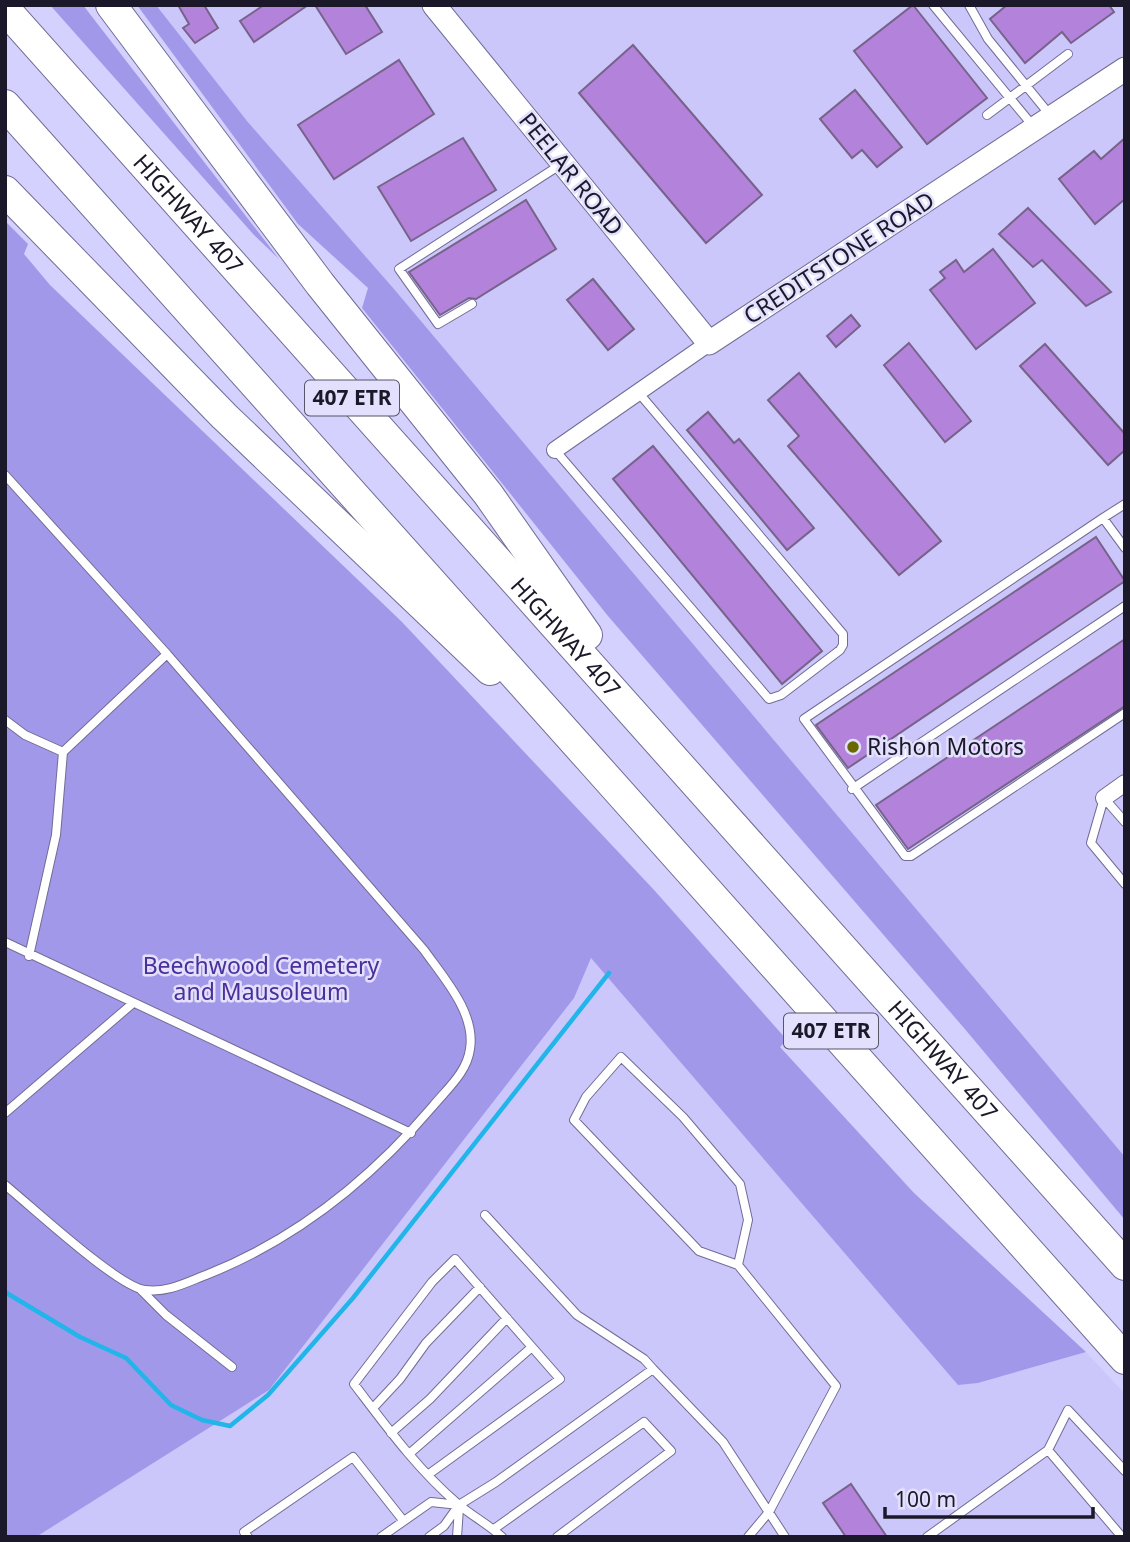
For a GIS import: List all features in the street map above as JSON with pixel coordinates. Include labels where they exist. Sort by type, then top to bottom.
[{"type":"highway","points":[[111,5],[320,284],[488,494],[681,766]]},
{"type":"highway","name":"HIGHWAY 407","points":[[11,15],[1119,1258]]},
{"type":"highway","name":"407 ETR","points":[[5,105],[461,611],[596,768],[1125,1359]]},
{"type":"highway","points":[[5,182],[54,240]]},
{"type":"highway","points":[[5,191],[223,416],[596,768]]},
{"type":"street","name":"PEELAR ROAD","points":[[434,5],[709,343]]},
{"type":"street","name":"CREDITSTONE ROAD","points":[[555,450],[709,343],[1125,69]]},
{"type":"street","points":[[1104,798],[1125,783]]},
{"type":"lane","points":[[933,5],[1012,98],[1043,123]]},
{"type":"lane","points":[[969,5],[988,39],[1027,87],[1043,123]]},
{"type":"lane","points":[[987,115],[1068,54]]},
{"type":"lane","points":[[472,304],[438,324],[399,269],[409,260],[563,164]]},
{"type":"lane","points":[[555,450],[769,699],[781,695],[840,650],[844,645],[843,634],[638,392]]},
{"type":"lane","points":[[5,475],[167,654],[424,950],[461,1004],[468,1026],[471,1047],[464,1070],[383,1163],[292,1233],[222,1269],[166,1291],[141,1290]]},
{"type":"lane","points":[[1125,504],[804,719],[852,789],[905,856],[911,856],[1125,713]]},
{"type":"lane","points":[[1103,518],[1125,548]]},
{"type":"lane","points":[[852,789],[1125,607]]},
{"type":"lane","points":[[29,956],[56,835],[63,752],[167,654]]},
{"type":"lane","points":[[5,720],[25,735],[63,752]]},
{"type":"lane","points":[[1104,798],[1125,822]]},
{"type":"lane","points":[[1104,798],[1091,843],[1125,884]]},
{"type":"lane","points":[[5,942],[29,956],[411,1133]]},
{"type":"lane","points":[[5,1113],[132,1004]]},
{"type":"lane","points":[[738,1265],[748,1220],[740,1184],[683,1117],[621,1057],[586,1097],[573,1120],[699,1251],[738,1265],[836,1386],[769,1512],[748,1537]]},
{"type":"lane","points":[[5,1185],[113,1272],[141,1290],[166,1315],[232,1367]]},
{"type":"lane","points":[[485,1215],[577,1315],[644,1359],[723,1442],[785,1537]]},
{"type":"lane","points":[[429,1474],[560,1379],[455,1259],[432,1282],[354,1384],[409,1454],[459,1505],[502,1537]]},
{"type":"lane","points":[[373,1408],[400,1379],[426,1343],[480,1287]]},
{"type":"lane","points":[[391,1433],[430,1399],[507,1318]]},
{"type":"lane","points":[[409,1454],[532,1347]]},
{"type":"lane","points":[[429,1537],[444,1526],[459,1505],[496,1482],[653,1369]]},
{"type":"lane","points":[[927,1537],[1048,1450],[1068,1410],[1125,1471]]},
{"type":"lane","points":[[494,1530],[644,1422],[671,1451],[557,1537]]},
{"type":"lane","points":[[1048,1450],[1122,1537]]},
{"type":"lane","points":[[248,1537],[244,1532],[353,1457],[402,1520]]},
{"type":"lane","points":[[381,1537],[431,1502],[459,1505]]},
{"type":"lane","points":[[457,1537],[459,1505]]},
{"type":"shaded area","points":[[156,5],[1125,5],[1125,1157],[394,289],[247,121]]},
{"type":"shaded area","points":[[591,958],[958,1384],[978,1383],[1086,1352],[1125,1394],[1125,1537],[36,1537],[269,1390],[573,998]]},
{"type":"green space","points":[[50,5],[83,5],[279,259],[254,235]]},
{"type":"green space","points":[[137,5],[156,5],[247,121],[394,289],[1125,1157],[1125,1220],[964,1028],[608,616],[362,308],[368,288],[298,224]]},
{"type":"green space","name":"Beechwood Cemetery and Mausoleum","points":[[5,221],[28,244],[24,254],[50,285],[401,621],[655,891],[787,1040],[780,1047],[914,1193],[1086,1352],[978,1383],[958,1385],[591,958],[574,998],[269,1390],[36,1537],[5,1537]]},
{"type":"building","points":[[178,5],[204,5],[218,28],[195,43],[183,28],[189,24]]},
{"type":"building","points":[[264,5],[308,5],[254,42],[240,21]]},
{"type":"building","points":[[315,5],[365,5],[382,32],[346,54]]},
{"type":"building","points":[[913,5],[987,98],[927,144],[854,51]]},
{"type":"building","points":[[1007,5],[1109,5],[1114,12],[1071,43],[1062,32],[1025,63],[990,19]]},
{"type":"building","points":[[633,45],[762,195],[706,243],[579,93]]},
{"type":"building","points":[[399,60],[434,114],[334,179],[298,125]]},
{"type":"building","points":[[855,90],[902,147],[877,167],[862,150],[852,158],[820,119]]},
{"type":"building","points":[[463,138],[496,190],[411,241],[378,187]]},
{"type":"building","points":[[1125,138],[1125,199],[1095,224],[1059,179],[1094,151],[1101,159]]},
{"type":"building","points":[[526,200],[556,249],[476,299],[469,298],[440,315],[409,272]]},
{"type":"building","points":[[1028,208],[1111,292],[1086,306],[1042,260],[1033,267],[999,234]]},
{"type":"building","points":[[993,249],[1035,303],[976,349],[930,290],[945,278],[940,272],[956,260],[964,272]]},
{"type":"building","points":[[593,279],[634,329],[608,350],[567,300]]},
{"type":"building","points":[[851,315],[860,326],[836,347],[827,336]]},
{"type":"building","points":[[909,343],[971,421],[945,442],[884,365]]},
{"type":"building","points":[[1045,344],[1125,434],[1125,450],[1108,465],[1020,366]]},
{"type":"building","points":[[799,373],[941,541],[899,575],[788,446],[799,436],[768,400]]},
{"type":"building","points":[[708,412],[734,443],[739,439],[814,528],[787,550],[687,430]]},
{"type":"building","points":[[653,446],[822,651],[782,684],[613,479]]},
{"type":"building","points":[[1096,537],[1125,581],[848,768],[816,725]]},
{"type":"building","points":[[1125,639],[1125,706],[908,849],[876,805]]},
{"type":"building","points":[[851,1484],[887,1537],[846,1537],[823,1503]]},
{"type":"waterway","points":[[5,1292],[80,1337],[126,1358],[171,1405],[202,1420],[230,1426],[268,1395],[353,1298],[609,973]]},
{"type":"place","name":"Rishon Motors","points":[[853,747]]}]
